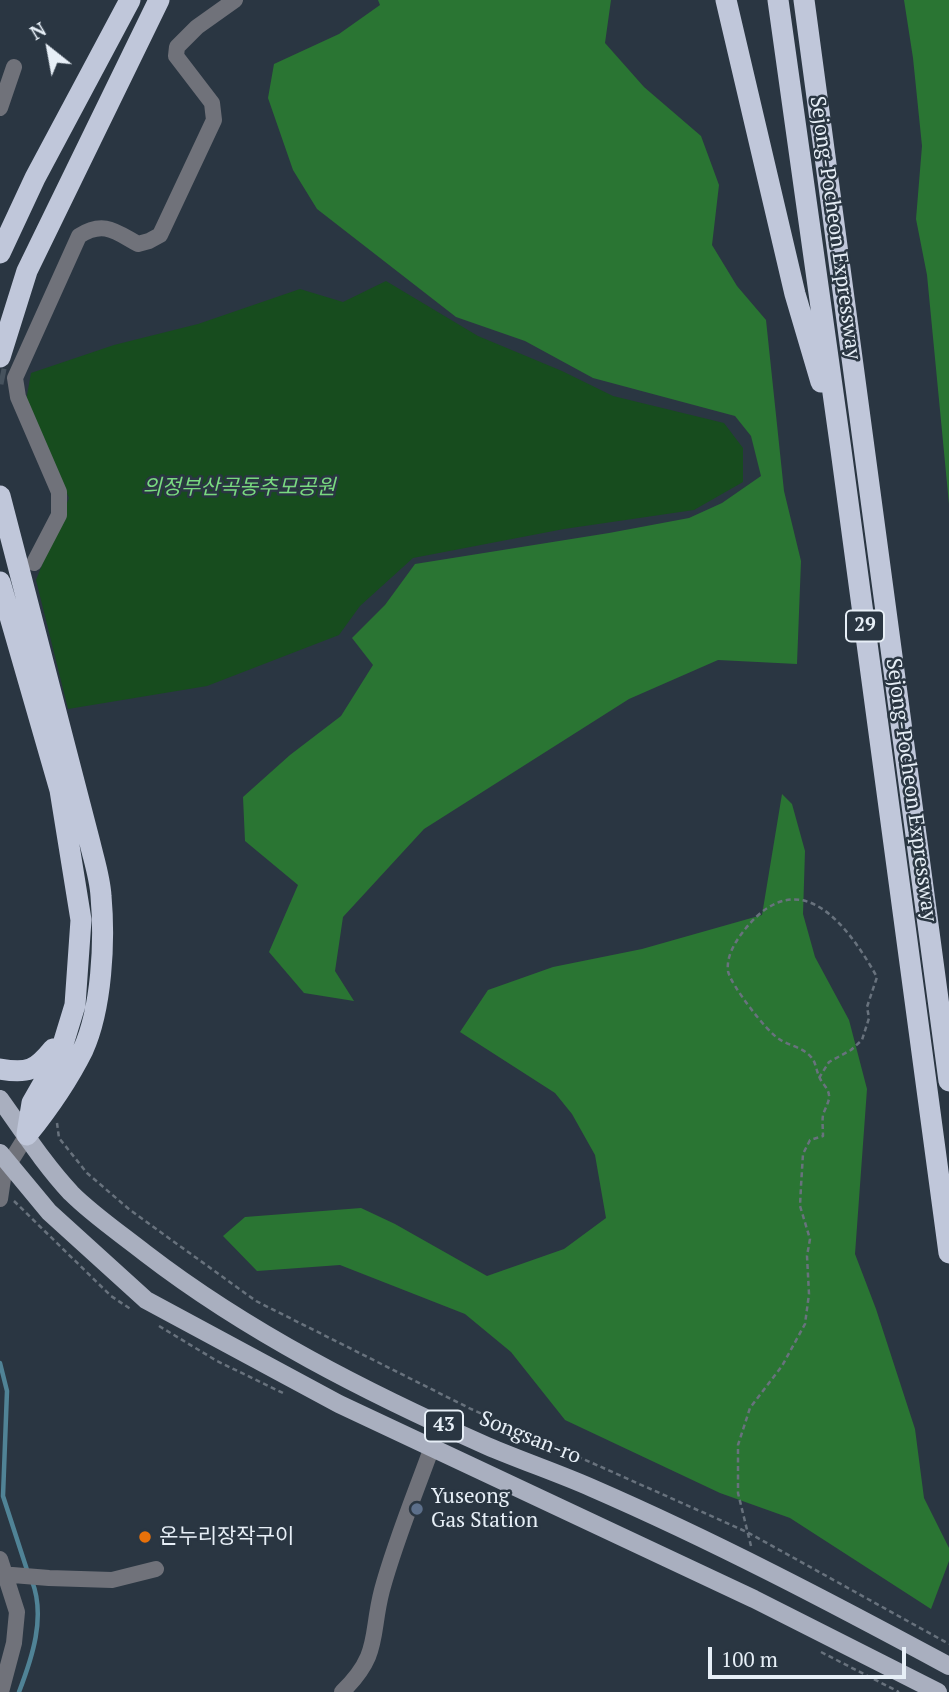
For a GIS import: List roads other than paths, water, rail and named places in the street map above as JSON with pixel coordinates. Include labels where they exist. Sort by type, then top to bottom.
[{"type":"highway","points":[[0,253],[35,178],[130,0]]},
{"type":"highway","points":[[7,371],[27,271],[159,0]]},
{"type":"highway","points":[[726,0],[795,294],[841,450]]},
{"type":"highway","name":"Sejong-Pocheon Expressway","points":[[778,0],[949,1253]]},
{"type":"highway","name":"Sejong-Pocheon Expressway","points":[[804,0],[949,1081]]},
{"type":"highway","points":[[810,44],[814,0]]},
{"type":"highway","points":[[0,496],[101,894],[102,954],[99,995],[84,1048],[46,1112],[27,1135]]},
{"type":"highway","points":[[0,582],[60,790],[81,920],[72,1013],[60,1054],[32,1103],[27,1135]]},
{"type":"highway","points":[[0,1069],[23,1072],[39,1066],[55,1046],[72,1013]]},
{"type":"main road","name":"Songsan-ro","points":[[0,1099],[44,1162],[73,1195],[171,1273],[239,1320],[427,1419],[592,1488],[846,1611],[949,1666]]},
{"type":"main road","name":"43","points":[[5,1158],[50,1212],[146,1300],[339,1404],[754,1599],[938,1692]]},
{"type":"street","points":[[34,564],[59,515],[59,492],[7,371],[79,236],[90,229],[108,228],[138,244],[160,235],[214,120],[212,103],[176,56],[177,47],[197,27],[234,0]]},
{"type":"street","points":[[0,107],[14,67]]},
{"type":"street","points":[[0,1199],[5,1158],[27,1135]]},
{"type":"street","points":[[342,1692],[357,1678],[373,1650],[382,1591],[432,1447]]},
{"type":"street","points":[[2,1569],[49,1578],[112,1580],[156,1569]]},
{"type":"street","points":[[1,1692],[14,1643],[17,1612],[2,1569]]},
{"type":"waterway","points":[[0,1363],[7,1391],[3,1496],[28,1573]]},
{"type":"waterway","points":[[19,1692],[36,1637],[38,1609],[32,1581]]},
{"type":"tunnel","points":[[0,376],[5,377]]},
{"type":"place","name":"Yuseong Gas Station","points":[[417,1509]]},
{"type":"place","name":"온누리장작구이","points":[[145,1537]]},
{"type":"park label","name":"의정부산곡동추모공원","points":[[239,488]]}]
